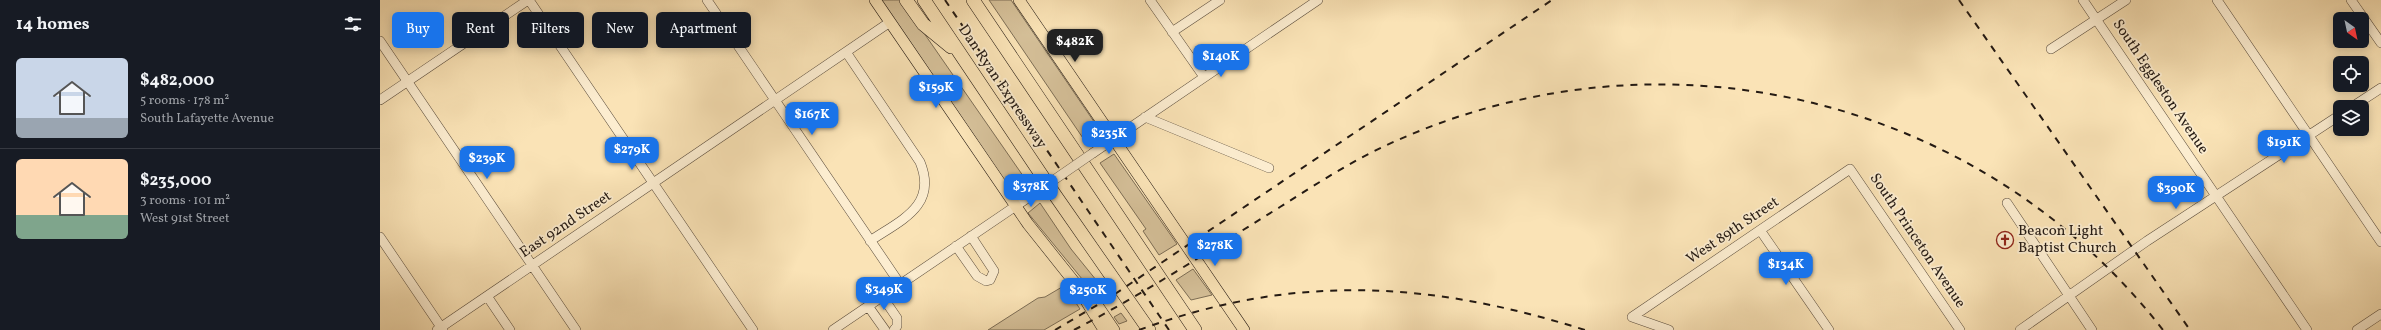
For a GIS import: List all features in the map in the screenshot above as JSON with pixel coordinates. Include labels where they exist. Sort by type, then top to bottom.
[{"type":"highway","points":[[906,0],[923,24],[962,57]]},
{"type":"highway","name":"Dan Ryan Expressway","points":[[924,0],[1149,330]]},
{"type":"highway","name":"Dan Ryan Expressway","points":[[973,0],[1195,330]]},
{"type":"main road","points":[[875,0],[1015,206],[1075,283],[1104,330]]},
{"type":"main road","points":[[1019,0],[1112,139],[1244,330]]},
{"type":"main road","points":[[1075,283],[1091,296],[1114,330]]},
{"type":"street","points":[[380,100],[529,0],[752,330]]},
{"type":"street","points":[[707,0],[900,284]]},
{"type":"street","points":[[1150,0],[1204,77]]},
{"type":"street","points":[[1172,32],[1220,0]]},
{"type":"street","points":[[833,330],[1318,0]]},
{"type":"street","name":"South Eggleston Avenue","points":[[2083,0],[2307,330]]},
{"type":"street","points":[[2051,49],[2126,0]]},
{"type":"street","points":[[2217,0],[2381,242]]},
{"type":"street","points":[[2351,0],[2381,43]]},
{"type":"street","name":"East 92nd Street","points":[[440,329],[890,22]]},
{"type":"street","points":[[380,42],[576,330]]},
{"type":"street","points":[[846,52],[920,162],[926,182],[925,191],[917,207],[870,241]]},
{"type":"street","points":[[2363,100],[2381,88]]},
{"type":"street","points":[[1145,117],[1268,168]]},
{"type":"street","points":[[2020,330],[2217,196],[2333,120]]},
{"type":"street","name":"West 89th Street","points":[[1670,330],[1632,317],[1850,169]]},
{"type":"street","name":"South Princeton Avenue","points":[[1850,169],[1960,330]]},
{"type":"street","points":[[2006,203],[2092,330]]},
{"type":"street","points":[[1760,230],[1829,330]]},
{"type":"street","points":[[956,246],[977,276],[986,281],[990,280],[994,271],[971,236]]},
{"type":"street","points":[[380,237],[440,329]]},
{"type":"street","points":[[487,296],[510,330]]},
{"type":"street","points":[[882,296],[897,318],[898,322],[894,330]]},
{"type":"street","points":[[868,306],[885,330]]},
{"type":"street","points":[[2357,330],[2381,314]]},
{"type":"shaded area","points":[[882,0],[901,0],[1028,183],[1013,193]]},
{"type":"shaded area","points":[[989,0],[1011,0],[1101,132],[1100,135],[1087,144]]},
{"type":"shaded area","points":[[1114,154],[1177,244],[1159,255],[1143,231],[1146,229],[1100,163]]},
{"type":"shaded area","points":[[1040,203],[1071,249],[1105,291],[1096,296],[1028,213]]},
{"type":"shaded area","points":[[1193,269],[1212,295],[1191,300],[1176,280]]},
{"type":"shaded area","points":[[1062,287],[1068,291],[1080,309],[1044,330],[988,330],[1038,298],[1045,297]]},
{"type":"shaded area","points":[[1121,313],[1127,321],[1119,324],[1114,317]]},
{"type":"railway","points":[[945,0],[1169,330]]},
{"type":"railway","points":[[1055,330],[1109,298],[1552,0]]},
{"type":"railway","points":[[1959,0],[2190,330]]},
{"type":"railway","points":[[1074,330],[1204,255],[1338,171],[1398,140],[1500,104],[1605,87],[1710,86],[1813,103],[1912,136],[2005,185],[2089,250],[2163,330]]},
{"type":"railway","points":[[1139,330],[1196,312],[1252,299],[1307,292],[1362,290],[1417,293],[1472,301],[1528,314],[1585,330]]},
{"type":"place","name":"Beacon Light Baptist Church","points":[[2005,240]]}]
